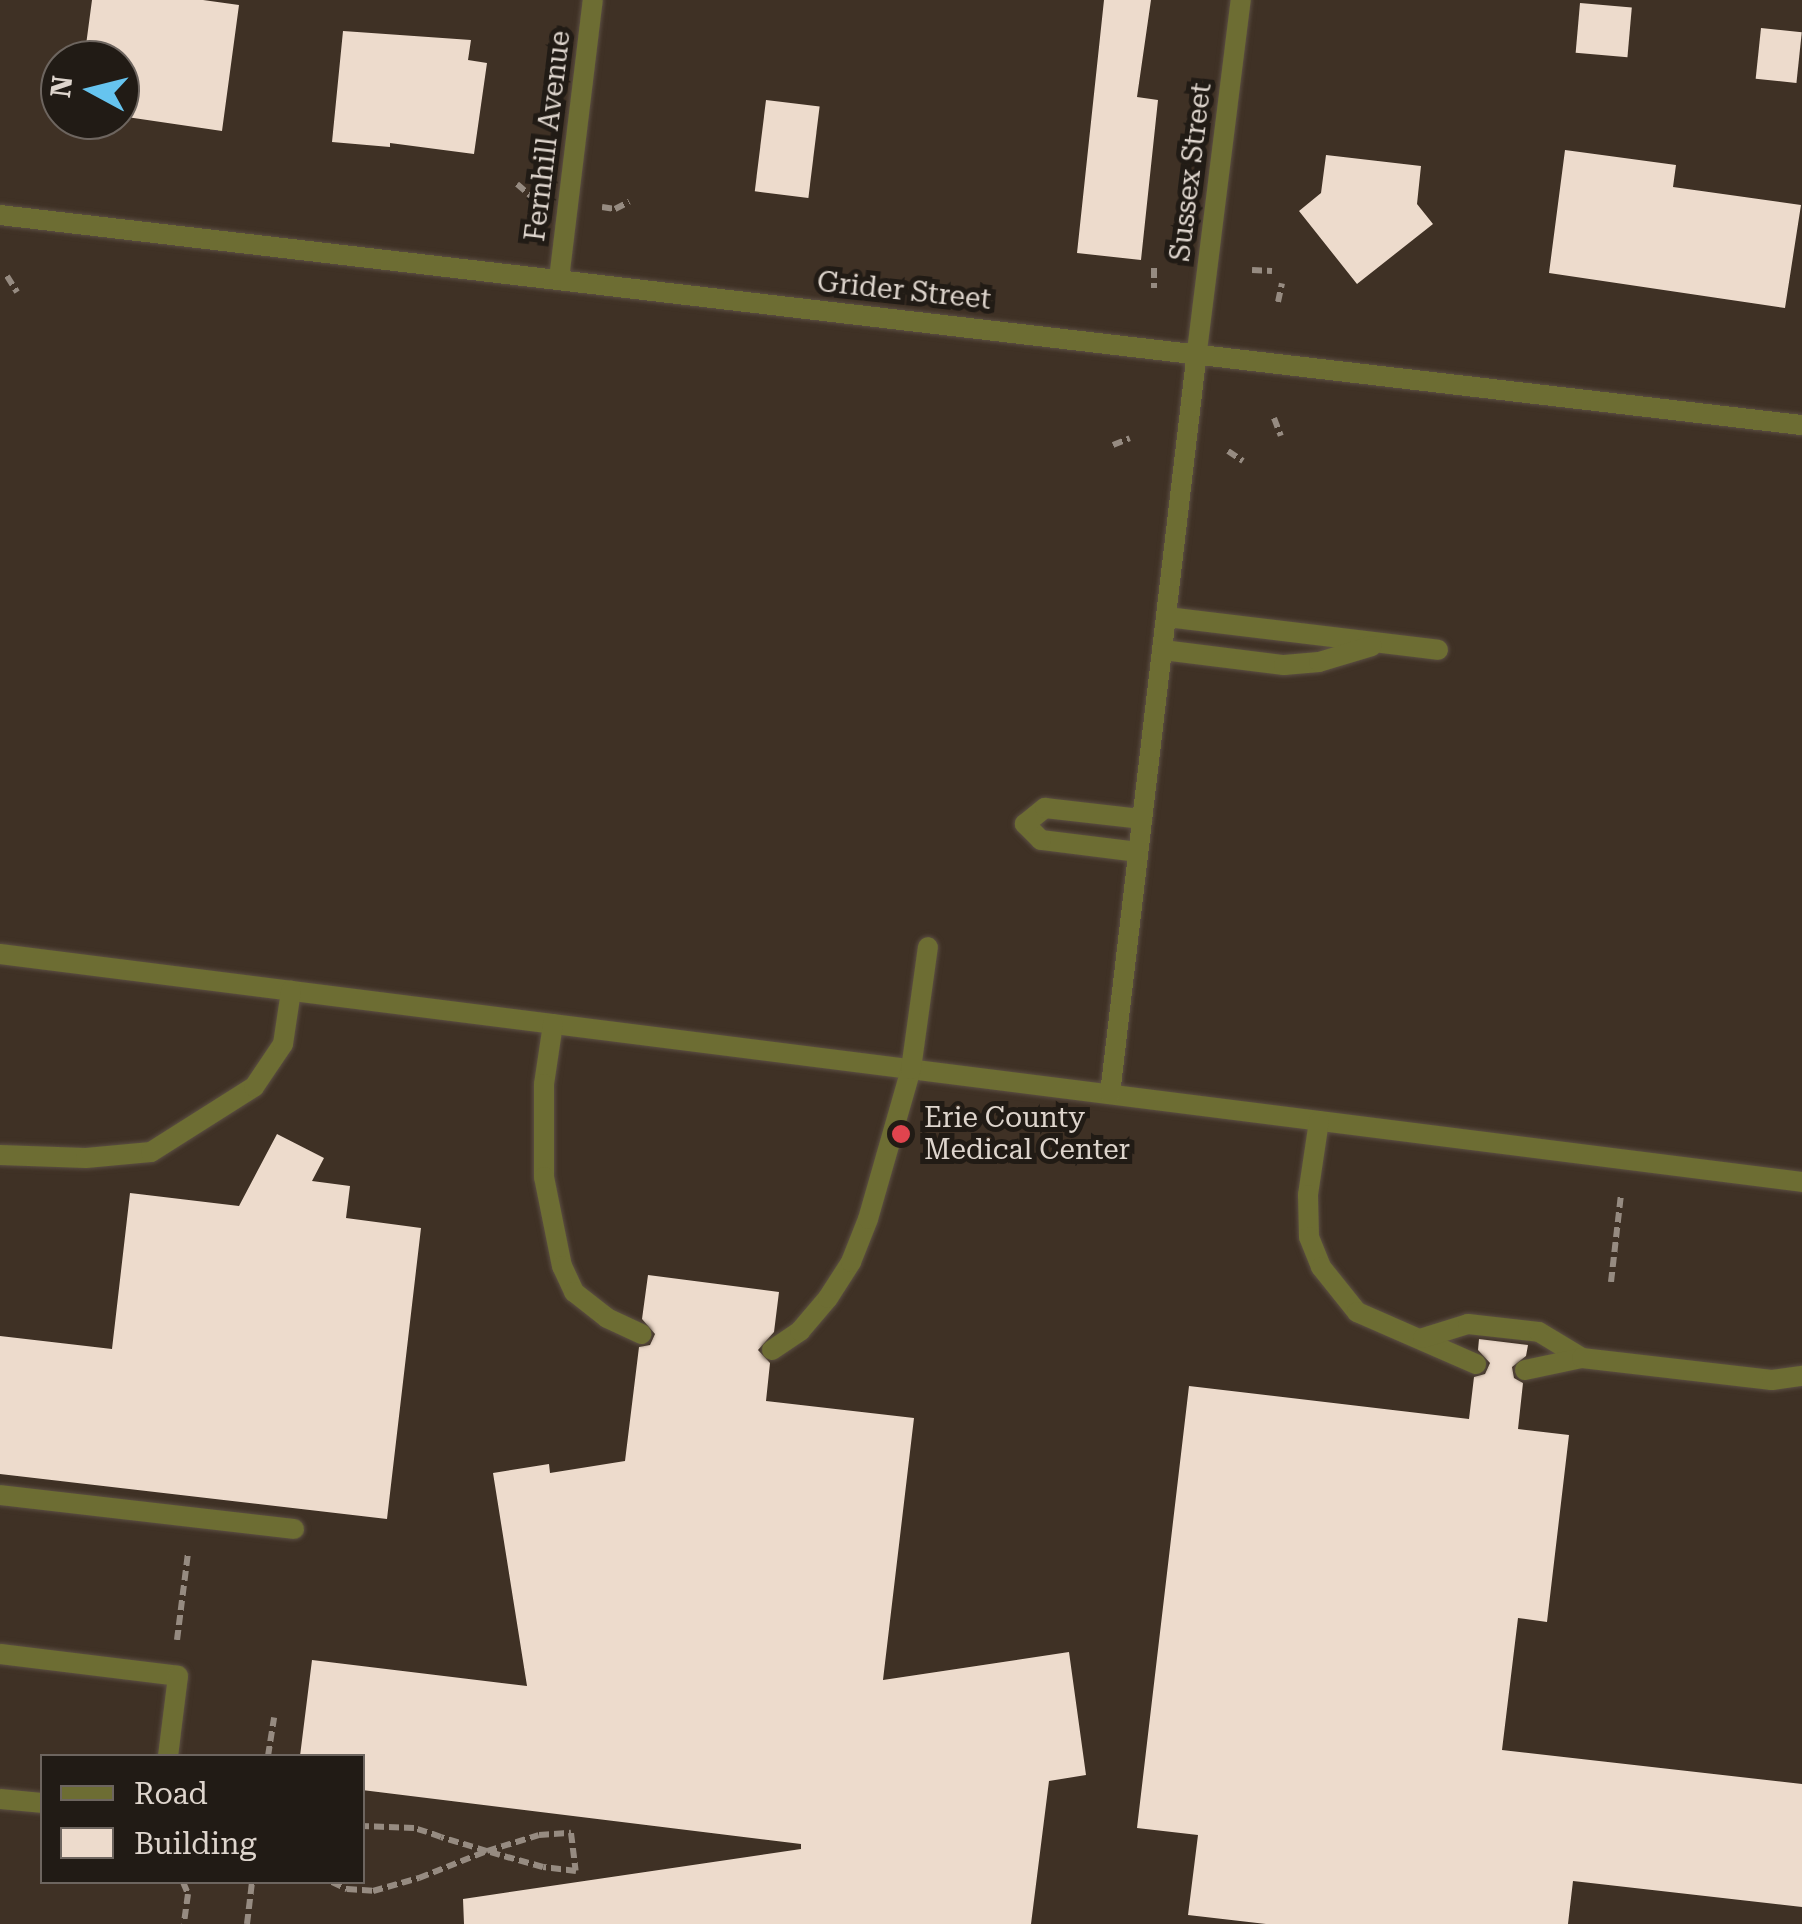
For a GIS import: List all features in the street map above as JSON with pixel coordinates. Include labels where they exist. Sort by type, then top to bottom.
[{"type":"street","name":"Fernhill Avenue","points":[[559,280],[593,0]]},
{"type":"street","name":"Sussex Street","points":[[1110,1094],[1241,0]]},
{"type":"street","name":"Grider Street","points":[[0,215],[1802,424]]},
{"type":"street","points":[[1167,617],[1438,650]]},
{"type":"street","points":[[1162,650],[1284,665],[1319,662],[1381,644]]},
{"type":"street","points":[[1138,852],[1040,840],[1025,824],[1046,808],[1142,819]]},
{"type":"street","points":[[772,1350],[800,1331],[851,1262],[911,1070],[928,946]]},
{"type":"street","points":[[0,954],[1802,1182]]},
{"type":"street","points":[[0,1154],[86,1158],[151,1152],[254,1086],[283,1044],[291,991]]},
{"type":"street","points":[[553,1024],[544,1084],[544,1176],[562,1266],[574,1292],[607,1318],[641,1334]]},
{"type":"street","points":[[1319,1121],[1308,1195],[1309,1237],[1321,1268],[1357,1312],[1476,1364]]},
{"type":"street","points":[[1423,1338],[1468,1324],[1539,1332],[1582,1358]]},
{"type":"street","points":[[1524,1370],[1582,1358],[1772,1380],[1802,1376]]},
{"type":"street","points":[[0,1495],[294,1529]]},
{"type":"street","points":[[0,1654],[178,1676],[168,1754]]},
{"type":"street","points":[[0,1798],[40,1803]]},
{"type":"path","points":[[516,184],[530,196]]},
{"type":"path","points":[[615,209],[629,202]]},
{"type":"path","points":[[1154,268],[1154,288]]},
{"type":"path","points":[[1252,270],[1272,271]]},
{"type":"path","points":[[8,276],[17,292]]},
{"type":"path","points":[[1278,302],[1282,284]]},
{"type":"path","points":[[1274,418],[1280,436]]},
{"type":"path","points":[[1113,445],[1130,438]]},
{"type":"path","points":[[1228,451],[1243,461]]},
{"type":"path","points":[[1611,1282],[1621,1197]]},
{"type":"path","points":[[177,1645],[189,1544]]},
{"type":"path","points":[[268,1754],[274,1716]]},
{"type":"path","points":[[336,1884],[373,1891],[487,1851],[539,1834],[572,1833],[576,1871],[542,1868],[487,1851],[414,1828],[365,1826]]},
{"type":"path","points":[[184,1884],[188,1894],[184,1924]]},
{"type":"path","points":[[248,1924],[252,1884]]},
{"type":"building","points":[[92,0],[203,0],[239,5],[222,131],[140,119],[140,40],[87,40]]},
{"type":"building","points":[[1104,0],[1151,0],[1137,97],[1158,100],[1141,260],[1077,253]]},
{"type":"building","points":[[1580,3],[1632,8],[1627,57],[1576,53]]},
{"type":"building","points":[[1761,28],[1802,32],[1796,83],[1756,79]]},
{"type":"building","points":[[343,31],[471,40],[468,60],[487,63],[474,154],[390,143],[390,147],[332,142]]},
{"type":"building","points":[[766,100],[820,107],[808,198],[755,191]]},
{"type":"building","points":[[1565,150],[1676,165],[1673,187],[1801,205],[1785,308],[1549,273]]},
{"type":"building","points":[[1326,155],[1421,166],[1417,204],[1433,224],[1357,284],[1299,211],[1321,193]]},
{"type":"building","points":[[277,1134],[324,1158],[312,1181],[350,1186],[346,1218],[421,1228],[387,1519],[0,1474],[0,1336],[112,1349],[130,1193],[239,1206]]},
{"type":"building","points":[[648,1275],[779,1292],[774,1332],[758,1350],[770,1363],[766,1401],[914,1418],[883,1680],[1069,1652],[1086,1775],[1049,1781],[1031,1924],[464,1924],[463,1899],[801,1849],[801,1844],[365,1790],[365,1754],[300,1754],[312,1660],[527,1686],[493,1473],[549,1464],[550,1473],[625,1461],[639,1347],[650,1345],[655,1334],[642,1319]]},
{"type":"building","points":[[1479,1339],[1528,1345],[1526,1356],[1512,1367],[1514,1378],[1523,1383],[1518,1429],[1569,1435],[1547,1622],[1518,1618],[1502,1750],[1802,1784],[1802,1907],[1573,1881],[1568,1924],[1266,1924],[1188,1915],[1198,1835],[1137,1828],[1189,1386],[1469,1419],[1474,1377],[1485,1374],[1490,1363],[1478,1350]]},
{"type":"place","name":"Erie County Medical Center","points":[[901,1134]]}]
